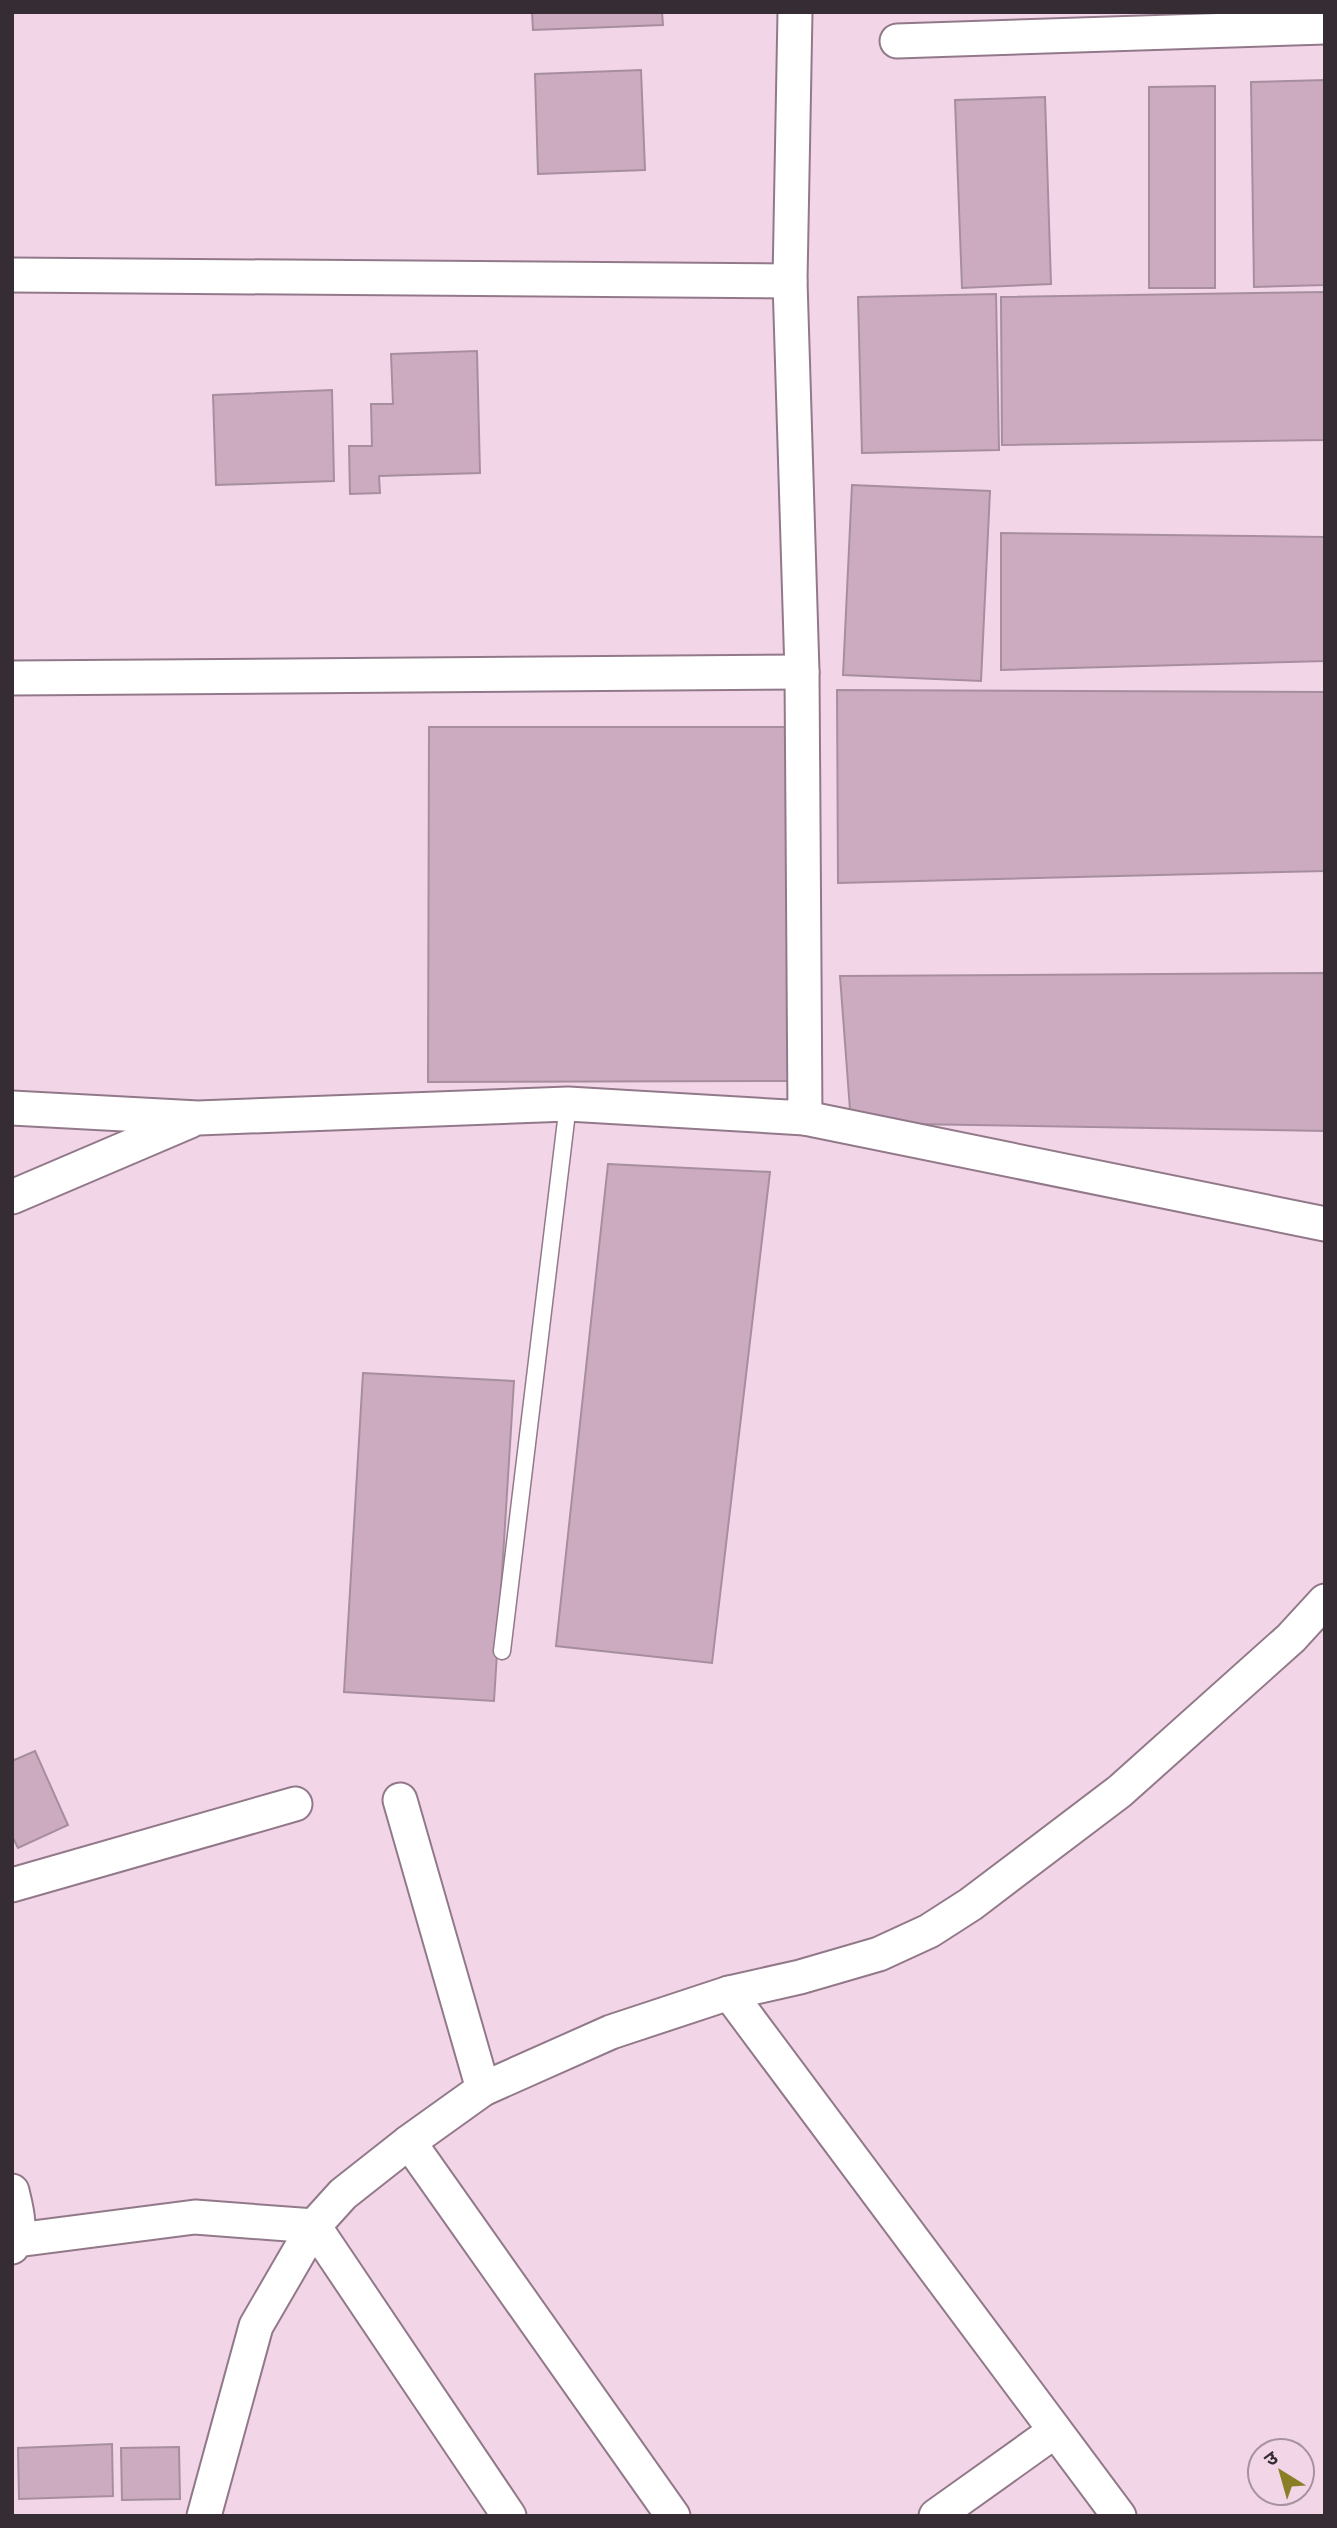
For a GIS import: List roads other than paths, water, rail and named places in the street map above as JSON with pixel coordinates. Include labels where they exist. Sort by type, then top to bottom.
[{"type":"street","points":[[795,12],[790,281],[802,672],[805,1118]]},
{"type":"street","points":[[897,41],[1325,27]]},
{"type":"street","points":[[12,275],[790,281]]},
{"type":"street","points":[[12,678],[802,672]]},
{"type":"street","points":[[12,1108],[198,1118],[568,1104],[805,1118],[1325,1224]]},
{"type":"street","points":[[12,1197],[198,1118]]},
{"type":"street","points":[[204,2516],[256,2326],[314,2226],[343,2194],[483,2089],[611,2032],[729,1993],[800,1977],[879,1954],[939,1924],[971,1904],[1121,1791],[1290,1638],[1325,1601]]},
{"type":"street","points":[[400,1800],[483,2089]]},
{"type":"street","points":[[12,1885],[295,1804]]},
{"type":"street","points":[[729,1993],[1119,2516]]},
{"type":"street","points":[[409,2142],[673,2516]]},
{"type":"street","points":[[12,2191],[18,2218],[15,2243],[195,2217],[314,2226]]},
{"type":"street","points":[[314,2226],[509,2516]]},
{"type":"street","points":[[936,2516],[1055,2431]]},
{"type":"lane","points":[[502,1651],[568,1104]]}]
